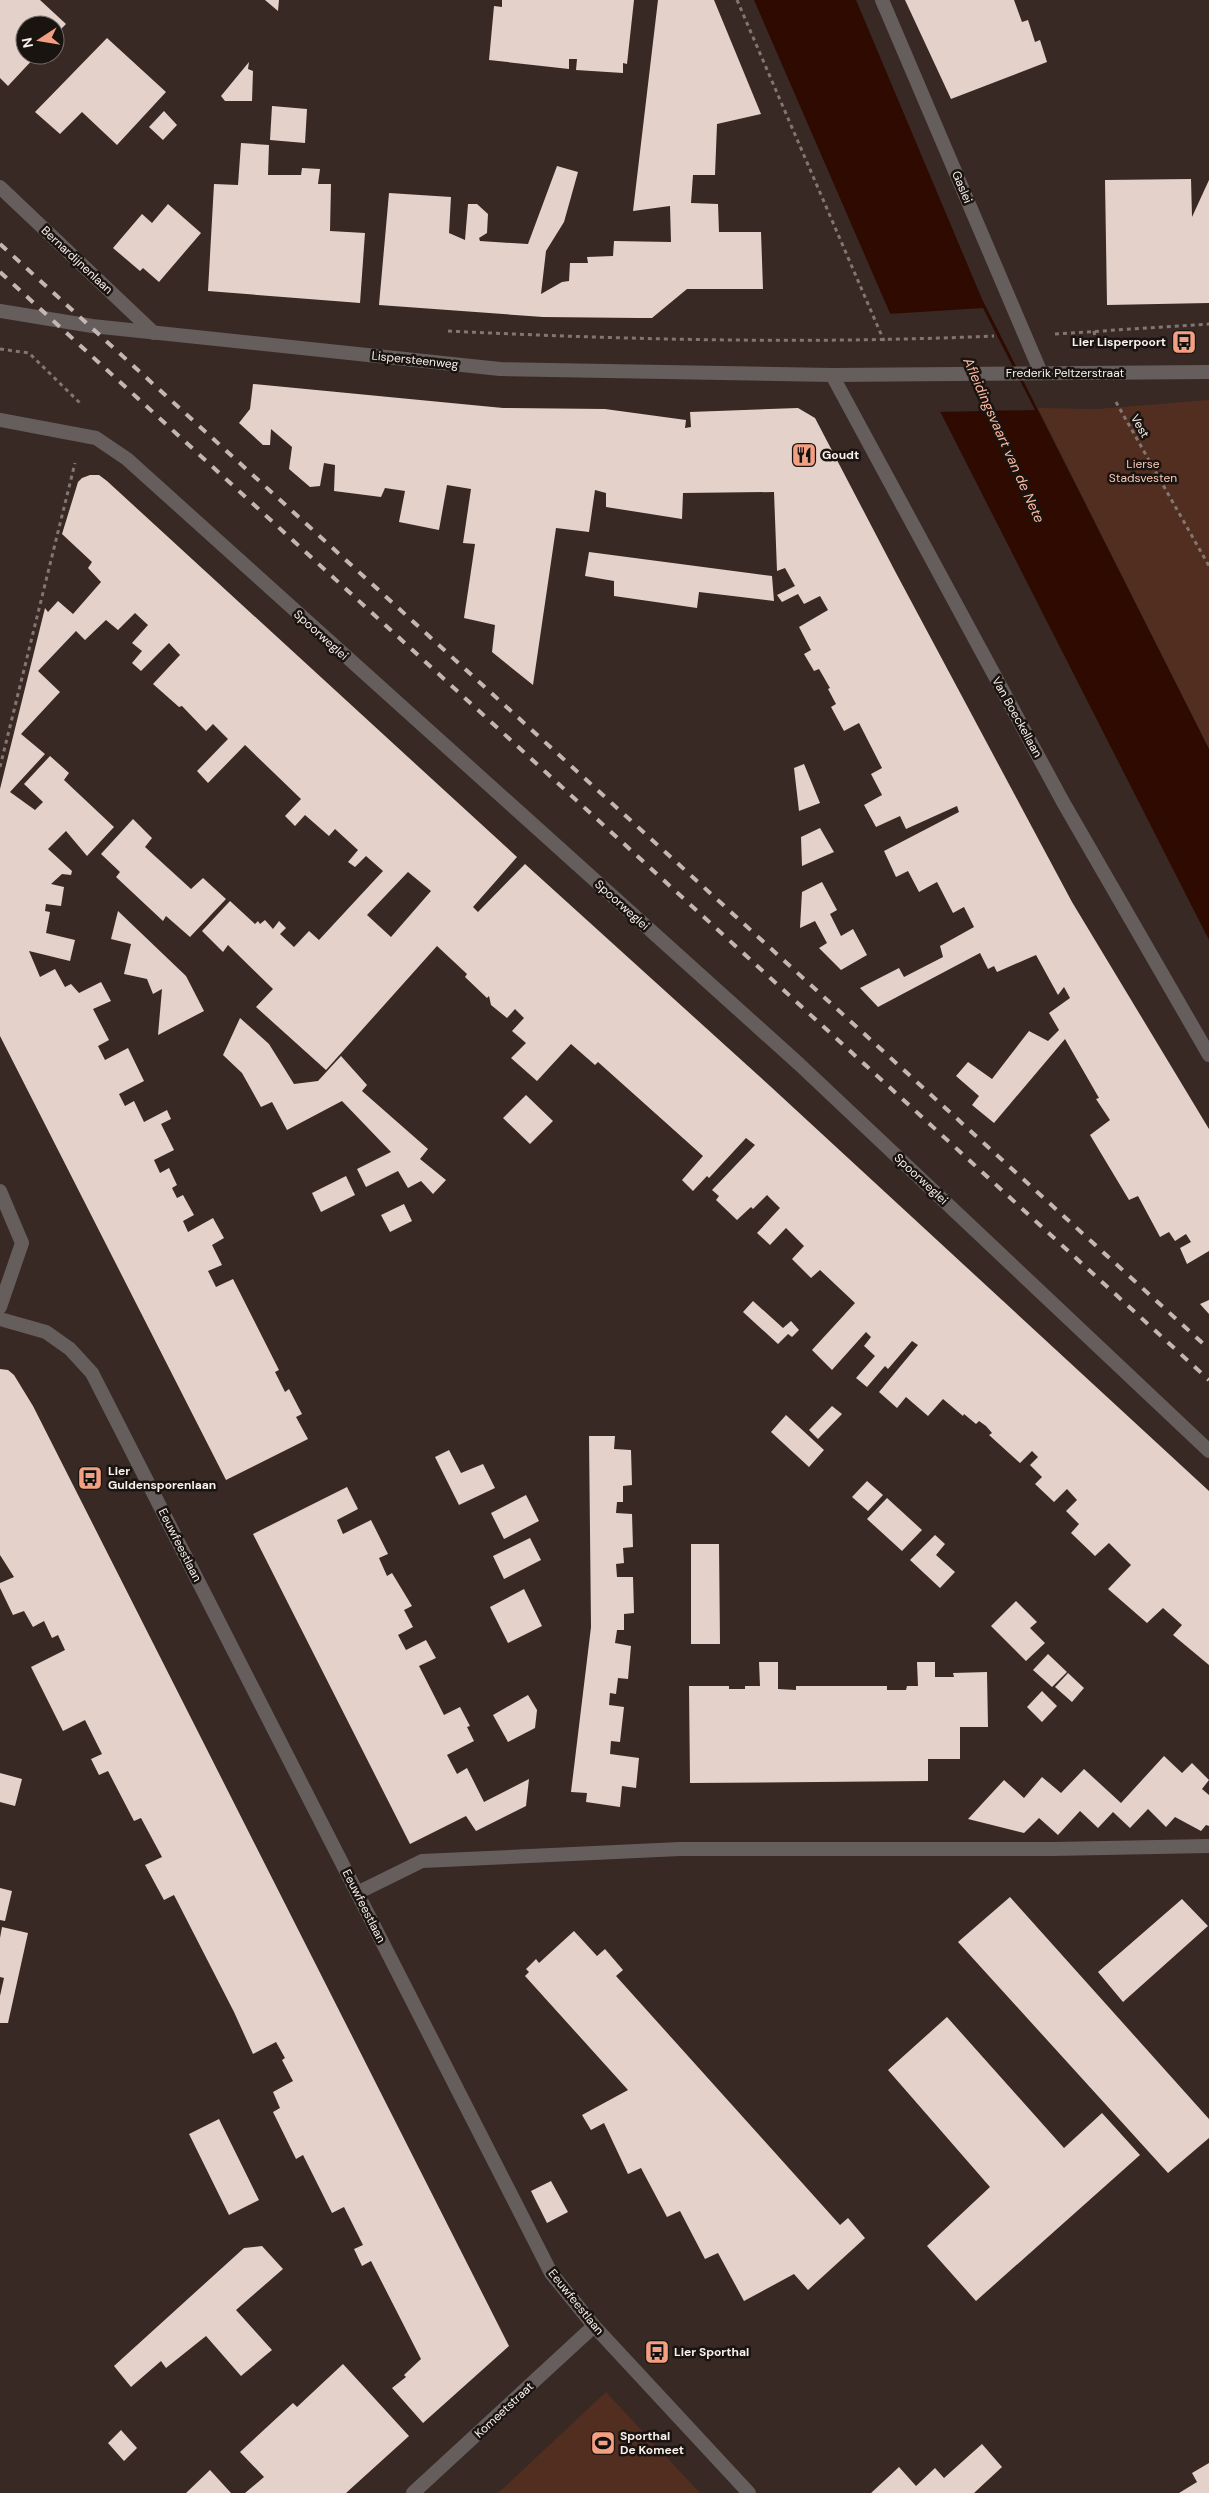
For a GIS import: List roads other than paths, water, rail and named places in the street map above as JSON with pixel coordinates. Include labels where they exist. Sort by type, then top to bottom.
[{"type":"street","name":"Gaslei","points":[[882,0],[1041,373]]},
{"type":"street","name":"Bernardijnenlaan","points":[[0,187],[154,333]]},
{"type":"street","name":"Lispersteenweg","points":[[0,311],[52,321],[154,333],[500,368],[832,375]]},
{"type":"street","name":"Frederik Peltzerstraat","points":[[832,375],[1209,372]]},
{"type":"street","name":"Van Boeckellaan","points":[[832,375],[1063,802],[1209,1055]]},
{"type":"street","name":"Spoorweglei","points":[[0,420],[96,438],[127,459],[799,1064],[1209,1451]]},
{"type":"street","points":[[0,1190],[22,1243],[0,1307]]},
{"type":"street","name":"Eeuwfeestlaan","points":[[0,1319],[46,1332],[70,1349],[92,1373],[551,2273],[594,2326],[749,2493]]},
{"type":"street","points":[[357,1893],[422,1861],[680,1849],[1053,1849],[1209,1846]]},
{"type":"street","name":"Komeetstraat","points":[[413,2493],[594,2326]]},
{"type":"water","name":"Afleidingsvaart van de Nete","points":[[754,0],[856,0],[982,299],[1209,749],[1209,940],[889,311]]},
{"type":"railway","points":[[0,244],[1209,1349]]},
{"type":"railway","points":[[0,272],[1209,1380]]},
{"type":"place","name":"Lier Lisperpoort","points":[[1184,342]]},
{"type":"place","name":"Goudt","points":[[804,455]]},
{"type":"place","name":"Lier Guldensporenlaan","points":[[90,1478]]},
{"type":"place","name":"Lier Sporthal","points":[[657,2352]]},
{"type":"place","name":"Sporthal De Komeet","points":[[603,2443]]},
{"type":"park label","name":"Lierse Stadsvesten","points":[[1143,471]]}]
